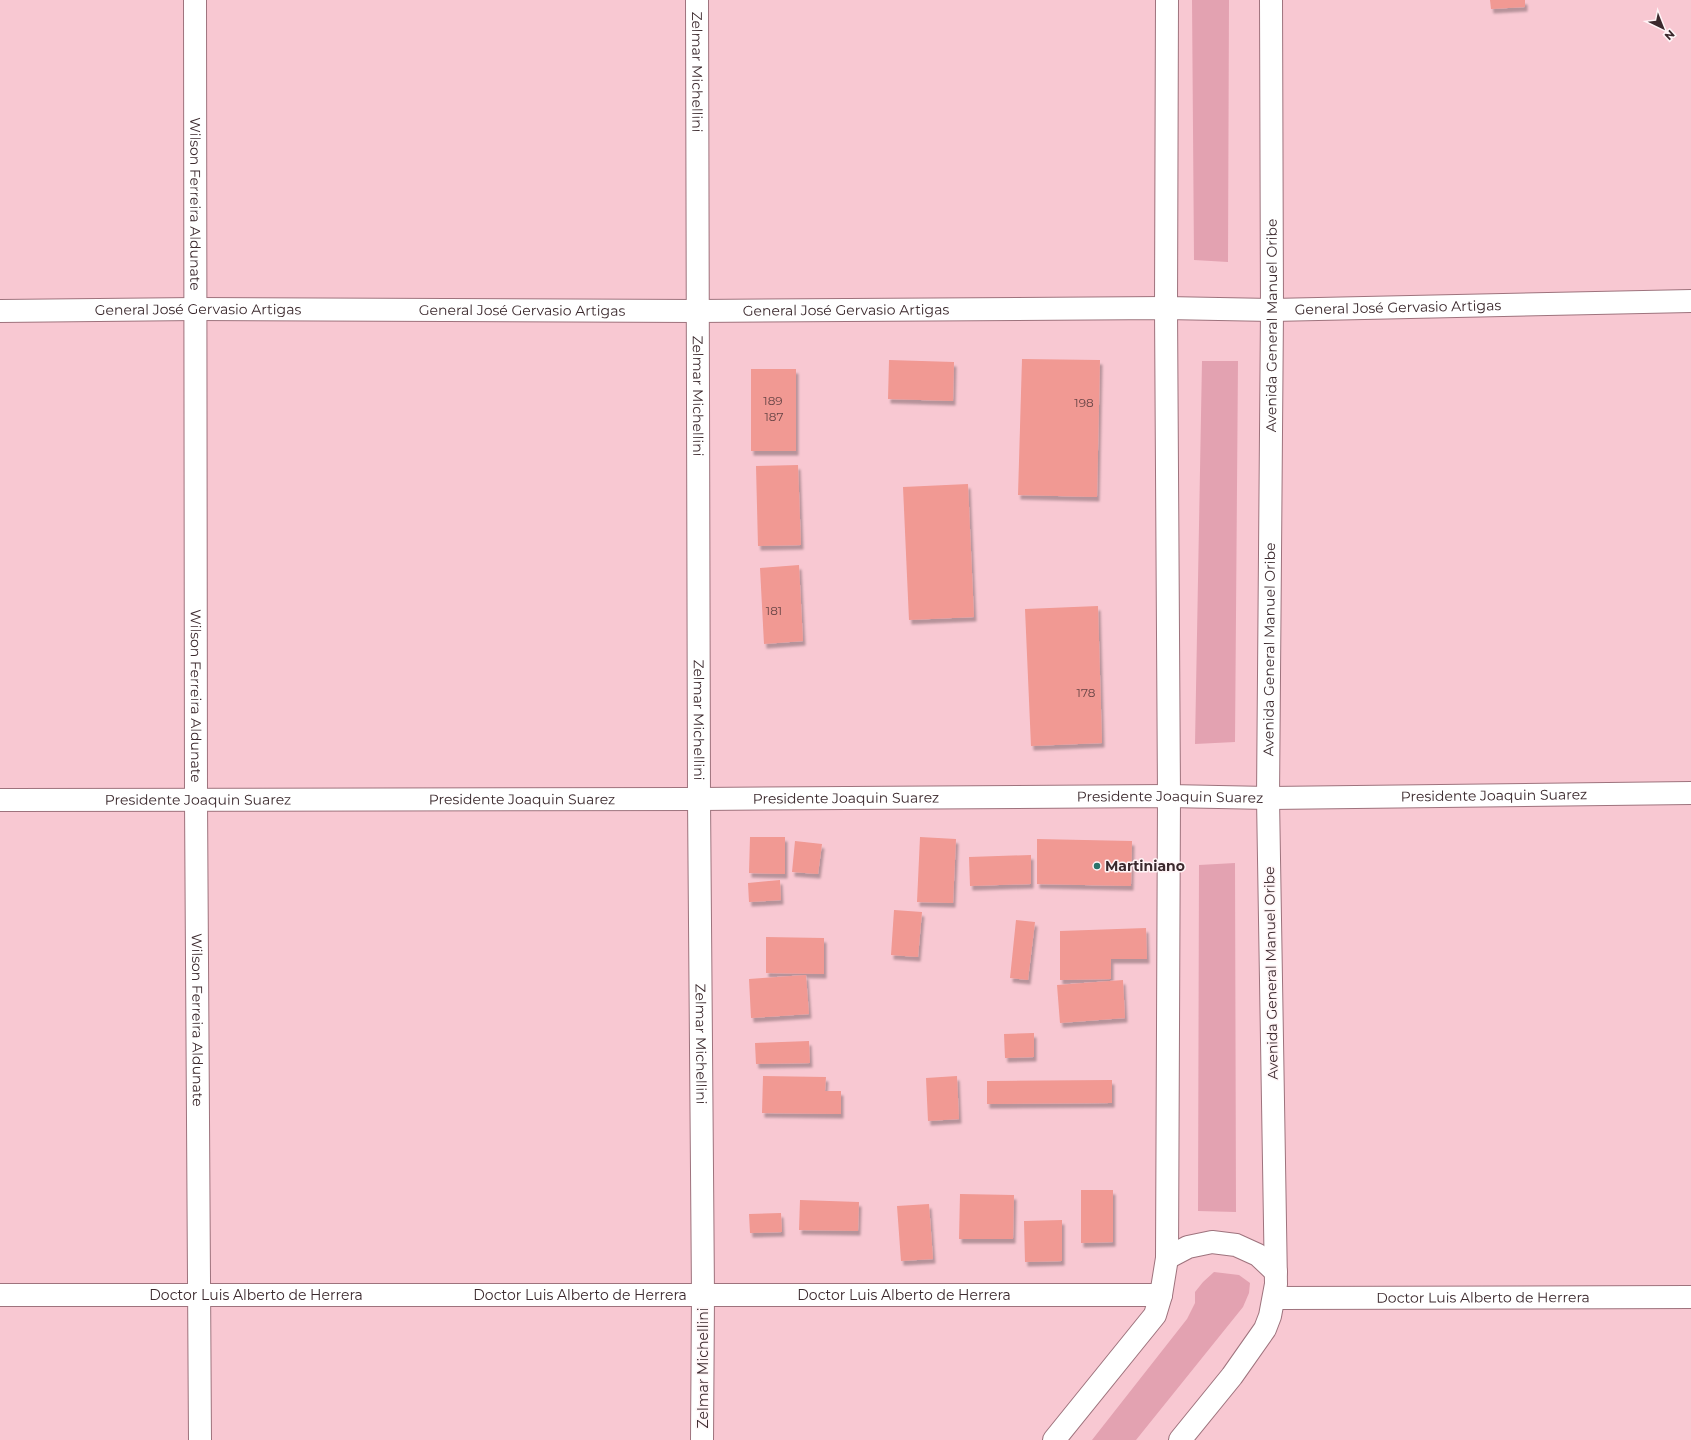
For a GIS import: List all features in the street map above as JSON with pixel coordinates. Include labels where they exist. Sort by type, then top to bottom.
[{"type":"street","name":"Wilson Ferreira Aldunate","points":[[195,0],[196,800],[200,1440]]},
{"type":"street","name":"Zelmar Michellini","points":[[697,0],[699,799],[703,1295],[702,1440]]},
{"type":"street","points":[[1054,1440],[1154,1316],[1161,1295],[1167,1258],[1169,796],[1166,308],[1167,0]]},
{"type":"street","name":"Avenida General Manuel Oribe","points":[[1180,1440],[1232,1376],[1265,1329],[1275,1298],[1276,1272],[1268,798],[1272,310],[1271,0]]},
{"type":"street","name":"General José Gervasio Artigas","points":[[0,311],[196,309],[697,311],[1166,308],[1272,310],[1691,301]]},
{"type":"street","name":"Presidente Joaquin Suarez","points":[[0,800],[699,799],[1169,796],[1268,798],[1691,793]]},
{"type":"street","points":[[1167,1258],[1188,1247],[1212,1242],[1236,1245],[1258,1255],[1276,1272]]},
{"type":"street","name":"Doctor Luis Alberto de Herrera","points":[[0,1295],[1161,1295]]},
{"type":"street","name":"Doctor Luis Alberto de Herrera","points":[[1275,1298],[1691,1298]]},
{"type":"shaded area","points":[[1192,0],[1229,0],[1228,262],[1194,260]]},
{"type":"shaded area","points":[[1202,361],[1238,361],[1235,742],[1195,744]]},
{"type":"shaded area","points":[[1235,863],[1236,1212],[1198,1211],[1199,865]]},
{"type":"shaded area","points":[[1214,1272],[1239,1275],[1250,1283],[1249,1293],[1243,1307],[1136,1440],[1092,1440],[1187,1319],[1195,1303],[1195,1292]]},
{"type":"building","points":[[1490,0],[1525,0],[1525,7],[1491,9]]},
{"type":"building","points":[[1022,359],[1100,360],[1097,497],[1018,495]]},
{"type":"building","points":[[889,360],[954,362],[953,401],[888,399]]},
{"type":"building","points":[[751,369],[796,369],[796,451],[751,451]]},
{"type":"building","points":[[798,465],[801,545],[758,546],[756,466]]},
{"type":"building","points":[[968,484],[974,617],[909,620],[903,487]]},
{"type":"building","points":[[799,565],[803,641],[764,644],[760,568]]},
{"type":"building","points":[[1098,606],[1102,743],[1031,746],[1025,609]]},
{"type":"building","points":[[750,837],[785,837],[785,874],[749,873]]},
{"type":"building","points":[[920,837],[956,839],[953,903],[917,902]]},
{"type":"building","points":[[1037,839],[1132,841],[1131,886],[1037,884]]},
{"type":"building","points":[[795,841],[822,844],[818,874],[792,872]]},
{"type":"building","points":[[1031,855],[1031,884],[970,886],[969,857]]},
{"type":"building","points":[[780,880],[781,900],[749,902],[748,883]]},
{"type":"building","points":[[894,910],[922,912],[918,957],[891,955]]},
{"type":"building","points":[[1016,920],[1035,922],[1028,980],[1010,978]]},
{"type":"building","points":[[1146,928],[1147,959],[1111,959],[1111,979],[1060,980],[1060,931]]},
{"type":"building","points":[[766,937],[824,938],[824,974],[766,973]]},
{"type":"building","points":[[806,975],[809,1014],[751,1018],[749,979]]},
{"type":"building","points":[[1123,980],[1125,1018],[1060,1023],[1057,985]]},
{"type":"building","points":[[1034,1033],[1034,1057],[1005,1058],[1004,1034]]},
{"type":"building","points":[[809,1041],[810,1063],[756,1064],[755,1043]]},
{"type":"building","points":[[763,1076],[826,1077],[825,1091],[841,1091],[841,1114],[762,1113]]},
{"type":"building","points":[[957,1076],[959,1119],[928,1121],[926,1078]]},
{"type":"building","points":[[1112,1080],[1112,1103],[987,1104],[987,1081]]},
{"type":"building","points":[[1081,1190],[1113,1190],[1113,1242],[1081,1243]]},
{"type":"building","points":[[960,1194],[1014,1195],[1013,1239],[959,1239]]},
{"type":"building","points":[[800,1200],[859,1202],[858,1231],[799,1230]]},
{"type":"building","points":[[929,1204],[933,1259],[901,1261],[897,1206]]},
{"type":"building","points":[[781,1213],[782,1232],[750,1233],[749,1214]]},
{"type":"building","points":[[1062,1220],[1062,1261],[1025,1262],[1024,1221]]},
{"type":"place","name":"Martiniano","points":[[1097,866]]}]
